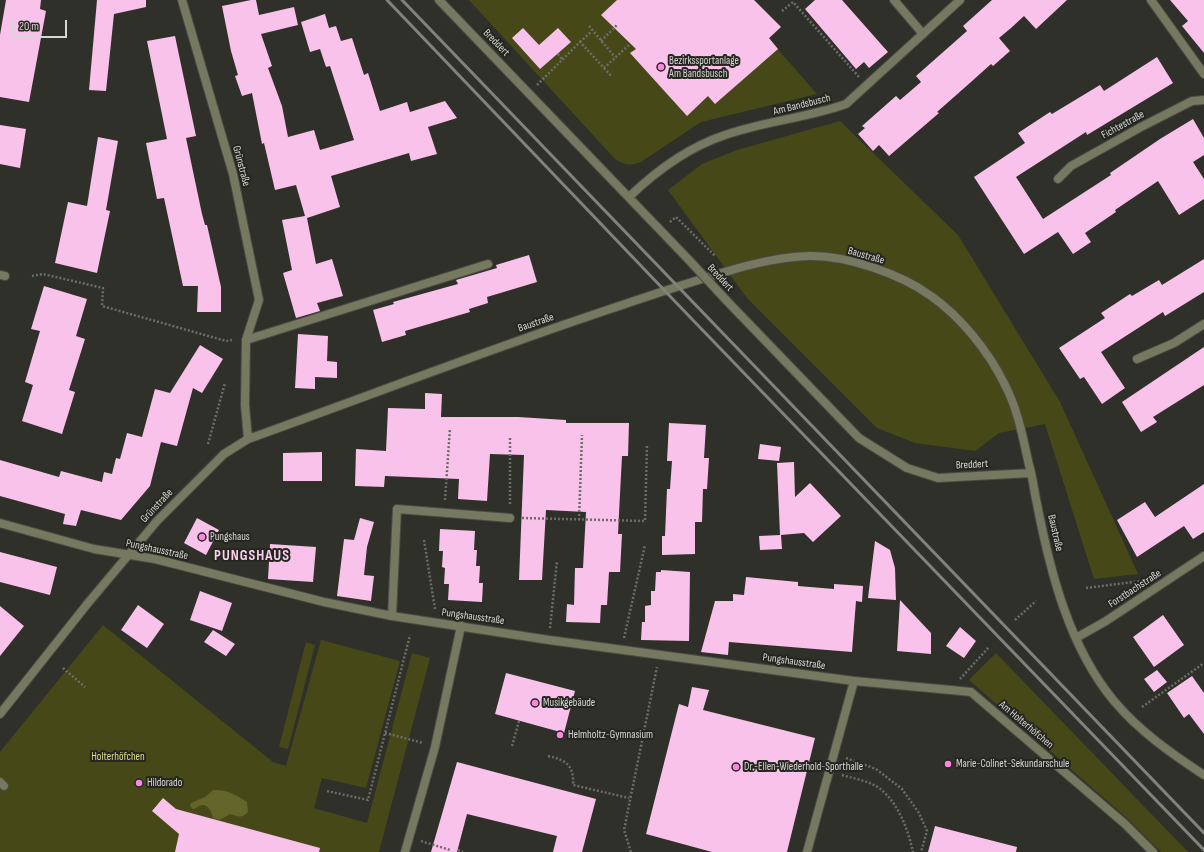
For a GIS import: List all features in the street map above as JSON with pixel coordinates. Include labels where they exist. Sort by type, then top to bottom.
[{"type":"street","name":"Grünstraße","points":[[0,714],[128,555],[203,474],[224,454],[248,439],[245,405],[246,340],[259,300],[257,285],[233,174],[182,0]]},
{"type":"street","name":"Breddert","points":[[439,0],[859,438],[907,468],[938,478],[1031,473]]},
{"type":"street","points":[[894,0],[923,34]]},
{"type":"street","name":"Am Bandsbusch","points":[[629,197],[650,176],[697,146],[726,134],[827,110],[846,104],[960,0]]},
{"type":"street","points":[[1151,0],[1204,74]]},
{"type":"street","name":"Fichtestraße","points":[[1058,179],[1071,166],[1141,127],[1192,101],[1204,100]]},
{"type":"street","name":"Baustraße","points":[[248,439],[494,350],[631,302],[729,270],[772,261],[810,256],[853,261],[891,274],[930,295],[954,316],[973,335],[1004,382],[1016,410],[1056,583],[1076,638],[1095,675],[1118,706],[1162,747],[1204,775]]},
{"type":"street","points":[[246,340],[488,264]]},
{"type":"street","points":[[1137,359],[1174,343],[1204,324]]},
{"type":"street","points":[[392,616],[397,509],[510,518]]},
{"type":"street","name":"Pungshausstraße","points":[[0,523],[94,549],[155,558],[324,602],[392,616],[854,682],[951,690]]},
{"type":"street","name":"Forstbachstraße","points":[[1076,638],[1106,622],[1204,556]]},
{"type":"street","points":[[405,852],[435,747],[461,626]]},
{"type":"street","points":[[807,852],[854,682]]},
{"type":"street","name":"Am Holterhöfchen","points":[[951,690],[971,692],[1125,824],[1153,852]]},
{"type":"path","points":[[782,11],[793,2],[862,80]]},
{"type":"path","points":[[601,41],[618,25]]},
{"type":"path","points":[[589,26],[615,57]]},
{"type":"path","points":[[536,85],[592,31]]},
{"type":"path","points":[[580,42],[612,77]]},
{"type":"path","points":[[604,68],[630,44]]},
{"type":"path","points":[[558,54],[562,59]]},
{"type":"path","points":[[661,230],[676,217],[715,256]]},
{"type":"path","points":[[32,276],[43,274],[104,288],[102,306],[226,340],[232,340]]},
{"type":"path","points":[[208,444],[225,383]]},
{"type":"path","points":[[445,513],[450,428]]},
{"type":"path","points":[[578,520],[582,434]]},
{"type":"path","points":[[510,437],[510,518],[645,521],[647,445]]},
{"type":"path","points":[[424,540],[435,611]]},
{"type":"path","points":[[624,642],[645,545]]},
{"type":"path","points":[[550,630],[557,561]]},
{"type":"path","points":[[1086,588],[1144,580]]},
{"type":"path","points":[[1015,620],[1036,601]]},
{"type":"path","points":[[327,791],[368,800],[410,634]]},
{"type":"path","points":[[951,690],[989,646]]},
{"type":"path","points":[[631,852],[624,830],[629,798],[659,655]]},
{"type":"path","points":[[1142,707],[1204,663]]},
{"type":"path","points":[[63,668],[84,687]]},
{"type":"path","points":[[512,746],[519,720]]},
{"type":"path","points":[[385,733],[435,747]]},
{"type":"path","points":[[834,753],[876,768],[902,789],[919,814],[927,831],[921,852]]},
{"type":"path","points":[[548,756],[558,758],[570,766],[573,775],[573,785],[629,798]]},
{"type":"path","points":[[829,774],[840,774],[873,784],[888,797],[898,811],[910,835],[913,852]]},
{"type":"path","points":[[409,838],[450,850]]},
{"type":"path","points":[[458,850],[463,852]]},
{"type":"green space","name":"Bezirkssportanlage Am Bandsbusch","points":[[469,0],[754,0],[781,27],[769,39],[817,94],[701,122],[641,162],[624,164],[615,159]]},
{"type":"green space","points":[[840,121],[958,235],[1060,402],[1138,574],[1094,579],[1045,424],[999,433],[975,451],[915,443],[877,428],[747,298],[668,190],[702,164],[737,150]]},
{"type":"green space","name":"Holterhöfchen","points":[[103,625],[273,762],[286,766],[321,640],[400,661],[366,788],[322,778],[314,808],[367,823],[412,653],[430,658],[379,852],[0,852],[0,752]]},
{"type":"green space","points":[[306,642],[315,645],[288,749],[279,747]]},
{"type":"green space","points":[[996,653],[1188,852],[1161,852],[1129,820],[969,680]]},
{"type":"shaded area","points":[[213,790],[227,792],[243,799],[247,802],[248,812],[244,816],[230,814],[220,820],[213,818],[212,813],[207,806],[202,805],[193,809],[190,806],[191,803],[205,797]]},
{"type":"building","points":[[6,0],[41,0],[40,9],[46,11],[29,102],[0,97],[0,35]]},
{"type":"building","points":[[97,0],[146,0],[146,7],[114,14],[106,91],[89,90]]},
{"type":"building","points":[[256,0],[259,15],[294,7],[298,25],[261,34],[272,66],[268,68],[282,106],[288,137],[314,130],[320,150],[354,140],[330,66],[326,67],[320,49],[310,52],[301,22],[325,14],[329,28],[336,26],[341,41],[352,38],[364,75],[368,73],[380,111],[407,102],[410,112],[445,101],[457,118],[428,127],[437,154],[411,161],[409,153],[331,176],[340,207],[307,218],[316,264],[332,259],[343,296],[317,303],[320,311],[296,318],[283,273],[292,270],[282,220],[305,216],[296,185],[275,190],[264,143],[262,144],[252,93],[242,96],[235,76],[238,75],[231,51],[222,6]]},
{"type":"building","points":[[617,0],[754,0],[781,27],[769,38],[778,49],[715,104],[708,96],[687,116],[630,53],[636,49],[601,15]]},
{"type":"building","points":[[815,0],[842,0],[888,52],[869,68],[864,62],[856,69],[805,9]]},
{"type":"building","points":[[992,0],[1067,0],[1036,29],[1024,16],[999,38],[1010,51],[993,66],[991,64],[937,112],[939,113],[889,156],[879,145],[873,151],[858,134],[865,128],[862,126],[896,96],[900,100],[921,82],[916,76],[967,31],[963,26]]},
{"type":"building","points":[[1170,0],[1204,0],[1204,53],[1182,26],[1188,21]]},
{"type":"building","points":[[523,28],[539,45],[558,28],[571,42],[540,69],[512,38]]},
{"type":"building","points":[[175,36],[196,136],[186,138],[202,214],[205,225],[207,225],[221,287],[221,312],[197,312],[198,286],[183,286],[164,198],[157,199],[146,143],[167,139],[147,41]]},
{"type":"building","points":[[1157,57],[1173,83],[1087,135],[1086,132],[1016,177],[1043,219],[1111,175],[1110,173],[1160,139],[1193,119],[1204,138],[1204,155],[1193,162],[1204,179],[1204,199],[1179,215],[1158,181],[1115,210],[1116,212],[1085,233],[1091,242],[1073,254],[1058,232],[1024,254],[974,177],[1025,143],[1018,133],[1050,112],[1052,114],[1100,85],[1104,91]]},
{"type":"building","points":[[0,125],[26,129],[20,168],[0,164]]},
{"type":"building","points":[[98,137],[118,141],[106,210],[110,211],[97,273],[55,263],[68,202],[87,206]]},
{"type":"building","points":[[529,255],[537,282],[487,297],[488,303],[469,309],[470,312],[405,331],[406,335],[382,342],[373,310],[394,304],[393,302],[458,284],[456,280],[497,268],[496,265]]},
{"type":"building","points":[[1204,259],[1204,292],[1165,316],[1163,312],[1101,352],[1125,388],[1102,404],[1084,377],[1080,379],[1059,348],[1105,318],[1101,313],[1130,294],[1132,296],[1159,280],[1162,285]]},
{"type":"building","points":[[44,286],[87,299],[76,336],[85,339],[69,390],[75,392],[62,434],[22,421],[33,385],[25,382],[40,331],[31,329]]},
{"type":"building","points":[[298,334],[328,336],[327,361],[337,362],[337,378],[315,377],[315,389],[295,388]]},
{"type":"building","points":[[200,345],[223,359],[202,393],[193,388],[177,446],[161,442],[150,486],[121,520],[81,510],[76,526],[63,524],[65,514],[0,496],[0,460],[59,477],[61,471],[102,482],[104,472],[112,474],[116,458],[120,459],[127,433],[142,437],[155,389],[170,393]]},
{"type":"building","points":[[1204,347],[1204,385],[1153,417],[1157,422],[1141,432],[1122,402]]},
{"type":"building","points":[[425,393],[442,394],[441,417],[518,417],[566,420],[566,423],[629,423],[628,456],[622,456],[618,534],[622,534],[620,572],[609,572],[607,605],[601,605],[600,623],[566,622],[567,604],[574,605],[575,568],[583,568],[586,512],[546,510],[542,580],[519,580],[524,455],[490,454],[487,501],[458,499],[459,479],[385,476],[384,487],[355,486],[356,449],[386,451],[388,408],[425,409]]},
{"type":"building","points":[[669,423],[706,425],[704,458],[709,458],[707,489],[703,489],[702,522],[695,522],[695,554],[662,555],[662,536],[665,536],[667,489],[670,489],[672,461],[667,461]]},
{"type":"building","points":[[760,444],[781,447],[779,461],[758,459]]},
{"type":"building","points":[[322,452],[322,481],[283,481],[283,453]]},
{"type":"building","points":[[794,462],[795,497],[810,483],[841,516],[813,542],[804,533],[781,535],[782,549],[760,550],[759,536],[780,535],[777,463]]},
{"type":"building","points":[[1204,484],[1204,532],[1193,539],[1184,526],[1137,557],[1117,520],[1145,502],[1155,517]]},
{"type":"building","name":"Pungshaus","points":[[197,518],[219,530],[206,555],[184,543]]},
{"type":"building","points":[[360,518],[374,522],[367,547],[364,575],[374,576],[371,601],[337,596],[344,539],[354,540]]},
{"type":"building","points":[[440,529],[475,531],[474,550],[477,550],[476,566],[480,566],[479,583],[483,583],[482,602],[448,600],[449,584],[444,584],[445,568],[442,567],[443,551],[439,551]]},
{"type":"building","points":[[875,541],[890,550],[895,568],[896,600],[868,598]]},
{"type":"building","points":[[270,544],[316,547],[313,582],[268,579]]},
{"type":"building","points":[[0,552],[57,567],[50,595],[0,582]]},
{"type":"building","points":[[661,570],[690,572],[689,641],[641,640],[642,622],[645,622],[645,606],[651,605],[651,591],[655,591],[656,572],[661,572]]},
{"type":"building","points":[[746,577],[798,582],[798,586],[834,589],[834,584],[863,586],[862,602],[856,601],[852,652],[729,642],[728,655],[701,652],[715,601],[733,601],[733,594],[744,595]]},
{"type":"building","points":[[200,591],[232,603],[222,631],[190,620]]},
{"type":"building","points":[[900,600],[931,633],[931,654],[897,651]]},
{"type":"building","points":[[138,605],[164,624],[147,648],[121,630]]},
{"type":"building","points":[[0,606],[24,626],[0,656]]},
{"type":"building","points":[[1163,615],[1184,645],[1154,667],[1133,637]]},
{"type":"building","points":[[960,627],[976,641],[964,658],[946,646]]},
{"type":"building","points":[[213,630],[235,644],[226,656],[204,642]]},
{"type":"building","points":[[1157,670],[1167,682],[1154,692],[1144,679]]},
{"type":"building","name":"Musikgebäude","points":[[506,673],[575,691],[564,733],[495,714]]},
{"type":"building","points":[[1192,676],[1204,693],[1204,734],[1189,714],[1184,718],[1167,693]]},
{"type":"building","name":"Dr.-Ellen-Wiederhold-Sporthalle","points":[[692,687],[709,690],[703,710],[815,738],[787,852],[712,852],[646,834],[679,704],[688,707]]},
{"type":"building","points":[[457,762],[596,799],[582,852],[553,852],[557,836],[467,814],[457,852],[431,852]]},
{"type":"building","points":[[163,798],[176,809],[320,848],[319,852],[175,852],[179,834],[152,811]]},
{"type":"building","points":[[935,826],[1017,847],[1016,852],[928,852]]},
{"type":"railway","points":[[387,0],[688,315],[1204,850]]},
{"type":"railway","points":[[402,0],[1204,833]]},
{"type":"place","name":"Bezirkssportanlage Am Bandsbusch","points":[[661,67]]},
{"type":"place","name":"Pungshaus","points":[[202,537]]},
{"type":"place","name":"Musikgebäude","points":[[535,703]]},
{"type":"place","name":"Helmholtz-Gymnasium","points":[[560,735]]},
{"type":"place","name":"Marie-Colinet-Sekundarschule","points":[[948,764]]},
{"type":"place","name":"Dr.-Ellen-Wiederhold-Sporthalle","points":[[736,767]]},
{"type":"place","name":"Hildorado","points":[[139,783]]},
{"type":"district","name":"PUNGSHAUS","points":[[252,556]]}]
